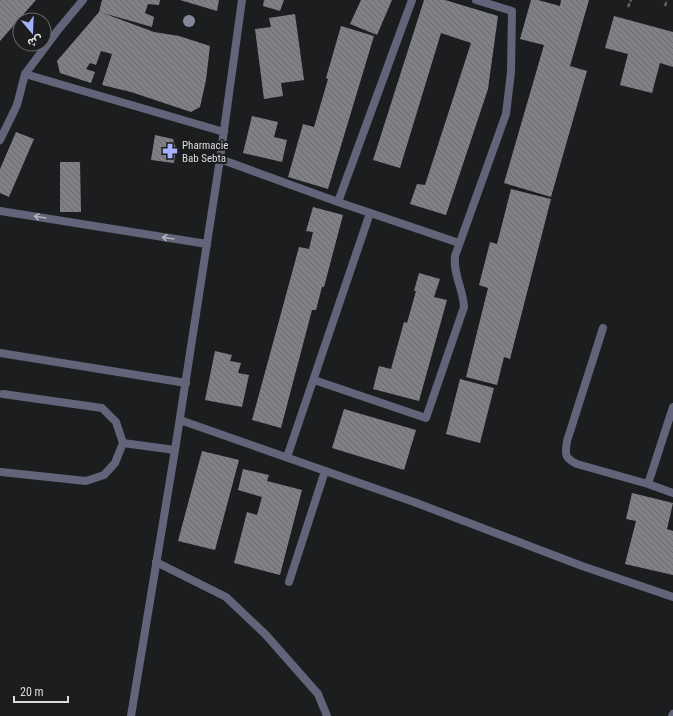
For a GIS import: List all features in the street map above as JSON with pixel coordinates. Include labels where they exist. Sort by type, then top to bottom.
[{"type":"street","points":[[0,140],[17,105],[25,74],[83,0]]},
{"type":"street","points":[[131,716],[186,384],[224,132],[242,0]]},
{"type":"street","points":[[338,202],[412,0]]},
{"type":"street","points":[[314,380],[426,418],[464,307],[454,265],[455,256],[506,114],[511,72],[512,12],[476,0]]},
{"type":"street","points":[[25,74],[224,132]]},
{"type":"street","points":[[220,159],[338,202],[459,243]]},
{"type":"street","points":[[0,210],[207,244]]},
{"type":"street","points":[[287,457],[370,213]]},
{"type":"street","points":[[603,328],[567,441],[565,453],[569,460],[577,464],[648,484],[673,493]]},
{"type":"street","points":[[0,353],[186,384]]},
{"type":"street","points":[[1,472],[86,481],[104,475],[115,463],[123,443],[116,422],[102,408],[3,394]]},
{"type":"street","points":[[648,484],[673,407]]},
{"type":"street","points":[[180,420],[325,470],[485,528],[582,566],[673,597]]},
{"type":"street","points":[[123,443],[175,450]]},
{"type":"street","points":[[289,582],[325,470]]},
{"type":"street","points":[[156,562],[226,597],[266,635],[318,694],[327,716]]},
{"type":"path","points":[[628,7],[631,0]]},
{"type":"path","points":[[665,6],[667,0]]},
{"type":"building","points":[[0,0],[36,0],[25,12],[12,12],[12,27],[0,41]]},
{"type":"building","points":[[102,0],[160,0],[159,5],[148,4],[145,13],[154,17],[152,27],[103,13],[154,32],[179,36],[210,46],[206,80],[200,107],[191,112],[131,92],[102,85],[112,54],[101,51],[96,65],[90,63],[86,69],[95,72],[91,83],[60,73],[57,61],[99,12]]},
{"type":"building","points":[[180,0],[219,0],[217,11]]},
{"type":"building","points":[[264,0],[284,0],[280,11],[263,6]]},
{"type":"building","points":[[361,0],[392,0],[377,35],[350,24]]},
{"type":"building","points":[[424,0],[445,0],[498,16],[488,89],[446,215],[410,204],[417,184],[425,185],[471,43],[441,33],[400,168],[373,160]]},
{"type":"building","points":[[531,0],[538,0],[560,6],[561,0],[589,0],[570,66],[587,71],[551,197],[504,183],[544,45],[520,39]]},
{"type":"building","points":[[295,14],[304,80],[281,83],[283,96],[264,99],[255,29],[271,27],[269,18]]},
{"type":"building","points":[[614,16],[673,32],[673,67],[660,63],[652,93],[620,85],[628,54],[605,48]]},
{"type":"building","points":[[341,26],[374,36],[328,189],[288,177],[303,124],[314,127]]},
{"type":"building","points":[[252,116],[278,122],[274,137],[287,140],[282,162],[243,153]]},
{"type":"building","points":[[16,132],[34,139],[9,197],[0,193],[0,169]]},
{"type":"building","points":[[155,135],[173,139],[176,149],[174,163],[151,160]]},
{"type":"building","points":[[60,162],[80,162],[81,212],[60,212]]},
{"type":"building","points":[[511,189],[551,199],[510,359],[504,357],[497,385],[466,377],[488,288],[479,285],[490,242],[497,244]]},
{"type":"building","points":[[313,207],[343,215],[324,287],[322,287],[316,310],[312,310],[281,428],[252,420],[299,247],[309,249],[313,232],[306,231]]},
{"type":"building","points":[[419,273],[440,279],[434,297],[447,300],[419,401],[373,389],[379,366],[391,369],[404,322],[407,323],[416,291],[414,291]]},
{"type":"building","points":[[215,351],[232,355],[230,361],[241,363],[238,373],[249,375],[242,407],[205,400]]},
{"type":"building","points":[[460,379],[494,388],[480,443],[446,434]]},
{"type":"building","points":[[344,409],[416,430],[404,470],[332,448]]},
{"type":"building","points":[[202,451],[239,460],[215,550],[178,541]]},
{"type":"building","points":[[243,469],[269,475],[267,481],[302,490],[280,575],[234,563],[247,512],[257,515],[262,497],[238,490]]},
{"type":"building","points":[[632,493],[673,503],[667,529],[673,531],[673,575],[625,564],[636,521],[626,519]]},
{"type":"place","name":"Pharmacie Bab Sebta","points":[[170,151]]}]
